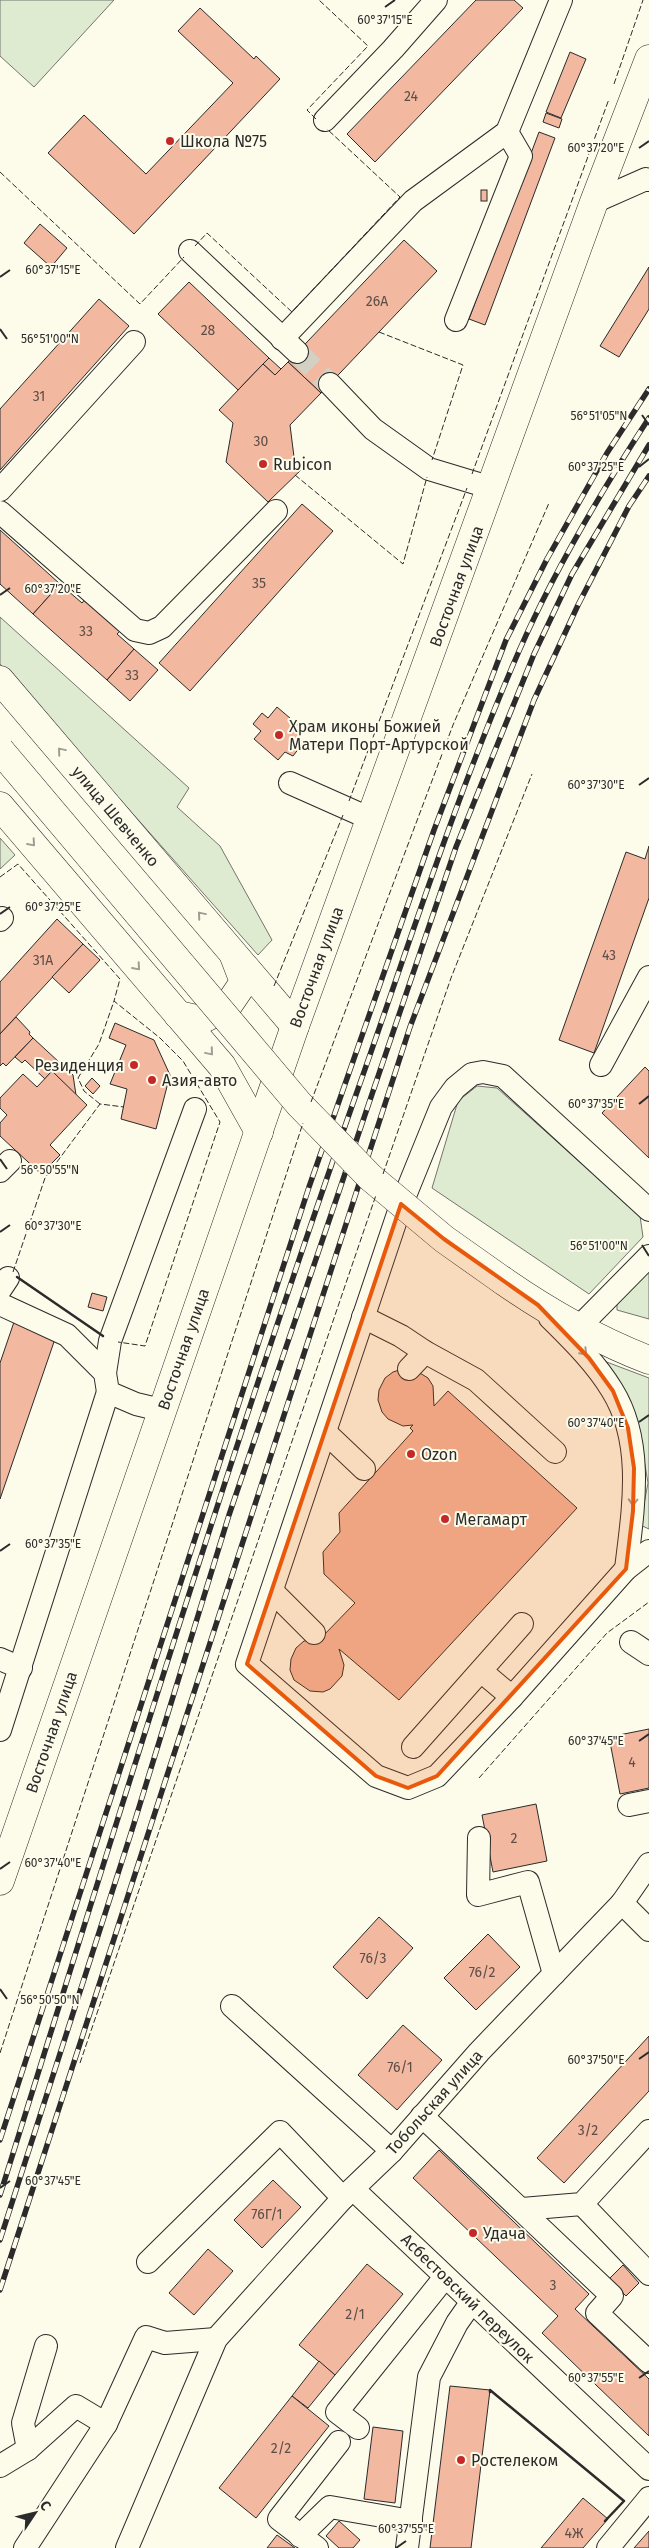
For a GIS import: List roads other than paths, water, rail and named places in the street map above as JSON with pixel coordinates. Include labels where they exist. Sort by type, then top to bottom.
[{"type":"main road","name":"Восточная улица","points":[[0,1881],[295,1026],[492,488],[594,202],[649,58]]},
{"type":"main road","name":"улица Шевченко","points":[[0,680],[295,1026]]},
{"type":"main road","points":[[0,750],[298,1104],[370,1177],[444,1240],[538,1305],[617,1348],[649,1360]]},
{"type":"main road","points":[[0,806],[222,1066],[259,1132]]},
{"type":"main road","points":[[178,1015],[202,1020],[227,1007],[244,982],[233,952]]},
{"type":"street","points":[[325,120],[393,50],[436,0]]},
{"type":"street","points":[[190,251],[289,346],[413,201],[507,132],[561,0]]},
{"type":"street","points":[[456,320],[521,156],[507,132]]},
{"type":"street","points":[[594,202],[646,179],[649,180]]},
{"type":"street","points":[[0,490],[134,342]]},
{"type":"street","points":[[330,384],[373,429],[429,469],[492,488]]},
{"type":"street","points":[[0,512],[136,630],[149,633],[162,628],[276,511]]},
{"type":"street","points":[[290,783],[371,818]]},
{"type":"street","points":[[601,1065],[648,982]]},
{"type":"street","points":[[649,1210],[503,1076],[483,1072],[472,1074],[455,1088],[441,1107],[400,1208],[247,1664],[376,1776],[408,1788],[437,1776],[512,1697],[626,1569],[649,1551]]},
{"type":"street","points":[[0,1730],[21,1668],[106,1382],[110,1341],[195,1109]]},
{"type":"street","points":[[578,1327],[649,1256]]},
{"type":"street","points":[[2,1297],[67,1335],[106,1382],[136,1404],[161,1410]]},
{"type":"street","points":[[538,1305],[589,1358],[613,1391],[628,1428],[634,1468],[633,1511],[626,1569]]},
{"type":"street","points":[[363,1317],[401,1336],[424,1352],[476,1380],[555,1452]]},
{"type":"street","points":[[409,1369],[424,1352]]},
{"type":"street","points":[[325,1432],[364,1469]]},
{"type":"street","points":[[272,1590],[314,1633]]},
{"type":"street","points":[[413,1746],[522,1624]]},
{"type":"street","points":[[0,1659],[21,1668]]},
{"type":"street","points":[[481,1671],[512,1697]]},
{"type":"street","points":[[479,1838],[478,1896],[528,1882],[554,1974]]},
{"type":"street","name":"Тобольская улица","points":[[127,2548],[216,2339],[348,2193],[392,2150],[478,2052],[622,1903],[649,1864]]},
{"type":"street","points":[[622,1903],[649,1930]]},
{"type":"street","points":[[232,2006],[392,2150]]},
{"type":"street","points":[[422,2116],[612,2296],[597,2313],[649,2362]]},
{"type":"street","points":[[522,2209],[582,2204],[649,2131]]},
{"type":"street","name":"Асбестовский переулок","points":[[148,2262],[280,2132],[445,2277],[649,2469]]},
{"type":"street","points":[[582,2204],[649,2274]]},
{"type":"street","points":[[358,2428],[337,2412],[445,2277]]},
{"type":"street","points":[[408,2548],[429,2377],[457,2323],[471,2302]]},
{"type":"street","points":[[25,2548],[106,2424],[146,2337],[165,2343],[216,2339]]},
{"type":"street","points":[[28,2449],[22,2422],[46,2346]]},
{"type":"street","points":[[0,2466],[28,2449],[76,2406],[106,2424]]},
{"type":"street","points":[[338,2442],[279,2519],[309,2542],[330,2507],[412,2521]]},
{"type":"street","points":[[608,2548],[649,2498]]},
{"type":"tunnel","points":[[297,352],[330,384]]},
{"type":"railway","points":[[0,2140],[309,1187],[434,830],[506,640],[547,559],[607,453],[649,389]]},
{"type":"railway","points":[[0,2195],[174,1640],[264,1364],[415,923],[455,813],[496,705],[547,591],[596,502],[649,418]]},
{"type":"railway","points":[[0,2240],[132,1830],[229,1515],[456,847],[534,654],[572,574],[649,445]]},
{"type":"railway","points":[[0,2290],[410,1027],[534,700],[578,605],[629,506],[649,476]]},
{"type":"place","name":"Школа №75","points":[[170,141]]},
{"type":"place","name":"Rubicon","points":[[263,464]]},
{"type":"place","name":"Храм иконы Божией Матери Порт-Артурской","points":[[279,735]]},
{"type":"place","name":"Резиденция","points":[[134,1065]]},
{"type":"place","name":"Азия-авто","points":[[152,1080]]},
{"type":"place","name":"Ozon","points":[[411,1454]]},
{"type":"place","name":"Мегамарт","points":[[445,1519]]},
{"type":"place","name":"Удача","points":[[473,2233]]},
{"type":"place","name":"Ростелеком","points":[[461,2460]]}]
